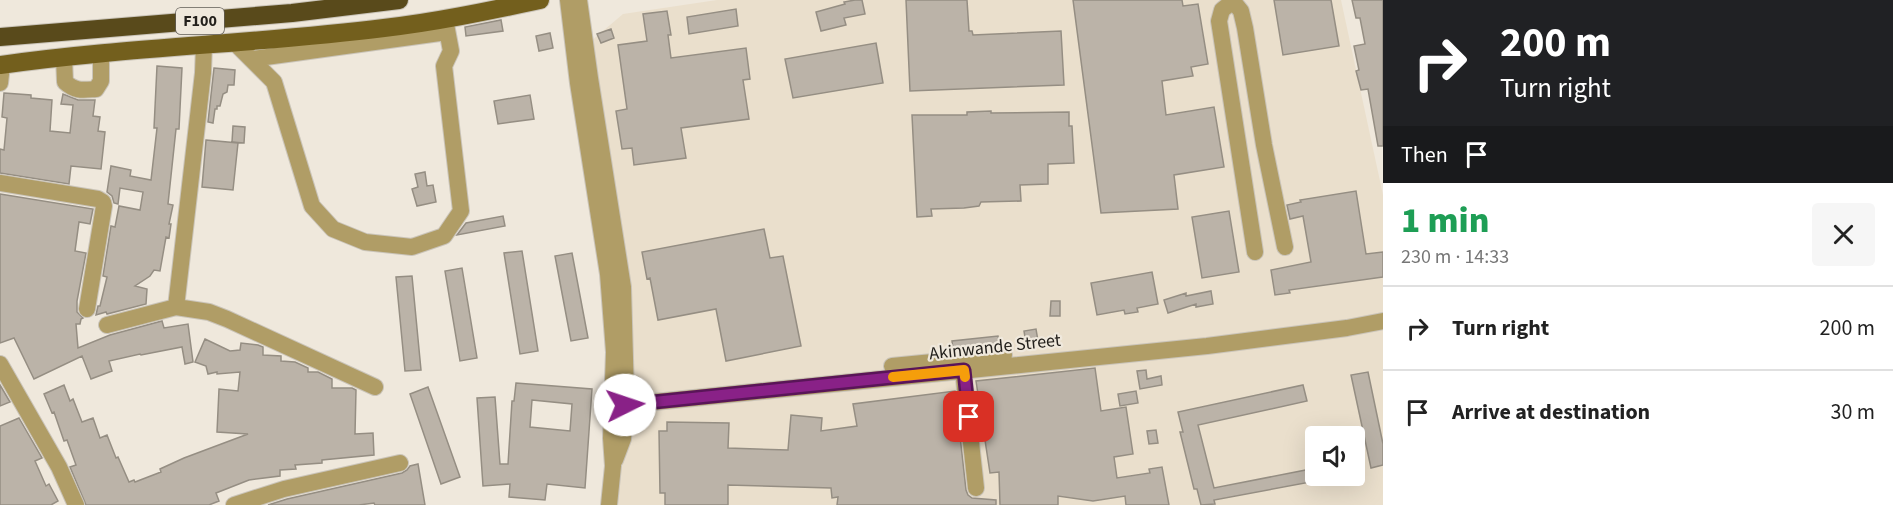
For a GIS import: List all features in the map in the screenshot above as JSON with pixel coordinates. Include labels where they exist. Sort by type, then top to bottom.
[{"type":"highway","name":"F100","points":[[0,37],[292,13],[399,0]]},
{"type":"main road","points":[[1,65],[64,57],[384,28],[446,26],[540,0]]},
{"type":"street","points":[[567,0],[608,274],[623,439],[613,466],[609,505]]},
{"type":"street","points":[[579,0],[623,286],[619,401]]},
{"type":"street","points":[[1256,252],[1220,21],[1222,10],[1232,1],[1240,10],[1245,28],[1264,145],[1285,247]]},
{"type":"street","points":[[236,43],[274,82],[312,206],[333,229],[364,242],[412,247],[444,236],[461,210],[444,66],[451,51],[446,26],[252,58]]},
{"type":"street","points":[[176,307],[203,74],[204,45]]},
{"type":"street","points":[[64,57],[65,82],[72,89],[84,90],[96,89],[101,81],[101,54]]},
{"type":"street","points":[[0,83],[1,65]]},
{"type":"street","points":[[0,183],[98,199],[103,202],[87,309]]},
{"type":"street","points":[[107,325],[176,307],[209,312],[375,387]]},
{"type":"street","name":"Akinwande Street","points":[[619,401],[1227,335],[1383,311]]},
{"type":"street","name":"Akinwande Street","points":[[963,364],[1218,345],[1383,321]]},
{"type":"street","points":[[0,364],[59,467],[76,505]]},
{"type":"street","points":[[963,364],[976,488]]},
{"type":"street","points":[[234,505],[284,489],[400,463]]},
{"type":"shaded area","points":[[717,0],[1341,0],[1383,195],[1383,505],[605,505],[618,396],[577,53],[623,14]]},
{"type":"building","points":[[862,0],[865,14],[844,18],[846,25],[821,31],[816,12]]},
{"type":"building","points":[[906,0],[967,0],[969,31],[972,31],[973,35],[1061,31],[1064,85],[910,91]]},
{"type":"building","points":[[1073,0],[1182,0],[1183,6],[1198,4],[1208,64],[1191,67],[1193,76],[1162,81],[1166,115],[1214,107],[1224,167],[1174,175],[1178,209],[1101,213]]},
{"type":"building","points":[[1274,0],[1331,0],[1339,46],[1283,55]]},
{"type":"building","points":[[1352,0],[1383,0],[1383,146],[1378,146],[1368,89],[1361,90],[1356,71],[1359,70],[1354,46],[1365,44],[1360,18],[1356,18]]},
{"type":"building","points":[[736,9],[738,26],[689,34],[687,17]]},
{"type":"building","points":[[667,11],[671,35],[668,35],[671,58],[746,48],[750,79],[743,80],[749,119],[681,128],[686,158],[634,165],[632,148],[622,149],[616,111],[627,109],[618,45],[647,41],[643,14]]},
{"type":"building","points":[[501,20],[503,31],[466,36],[465,27]]},
{"type":"building","points":[[611,29],[614,38],[601,43],[597,34]]},
{"type":"building","points":[[550,33],[553,48],[539,51],[536,36]]},
{"type":"building","points":[[876,43],[883,83],[793,98],[785,59]]},
{"type":"building","points":[[157,66],[182,68],[179,129],[176,129],[168,204],[173,205],[169,238],[166,237],[160,271],[154,270],[150,276],[135,286],[147,289],[146,304],[96,315],[107,277],[103,276],[111,226],[115,227],[119,206],[140,210],[143,192],[120,188],[118,204],[114,203],[112,196],[107,192],[111,166],[131,170],[130,176],[151,180],[157,128],[154,128]]},
{"type":"building","points":[[214,68],[235,70],[234,85],[228,85],[227,92],[223,94],[220,106],[215,109],[213,123],[208,122]]},
{"type":"building","points":[[4,93],[31,95],[31,98],[52,100],[50,131],[70,133],[73,105],[61,104],[63,94],[78,100],[95,100],[93,116],[100,117],[98,131],[105,132],[101,169],[71,166],[69,184],[0,173],[0,149],[4,150],[7,118],[2,117]]},
{"type":"building","points":[[530,95],[534,119],[498,124],[494,101]]},
{"type":"building","points":[[991,111],[991,113],[1069,112],[1074,163],[1048,164],[1048,184],[1020,185],[1021,201],[981,202],[979,206],[931,209],[932,216],[917,217],[912,115],[967,115],[967,112]]},
{"type":"building","points":[[233,126],[245,127],[244,143],[232,142]]},
{"type":"building","points":[[206,140],[238,143],[233,190],[202,187]]},
{"type":"building","points":[[425,172],[427,186],[433,185],[436,202],[417,206],[412,189],[418,187],[415,174]]},
{"type":"building","points":[[1356,191],[1366,254],[1383,252],[1383,277],[1289,290],[1290,293],[1275,295],[1271,270],[1311,262],[1303,216],[1290,219],[1287,205],[1301,202],[1300,200]]},
{"type":"building","points":[[0,194],[93,209],[90,224],[79,222],[75,251],[86,253],[77,301],[77,312],[83,318],[80,324],[76,324],[78,348],[110,335],[162,321],[164,328],[188,324],[193,362],[185,364],[182,347],[140,354],[109,361],[112,371],[91,379],[82,356],[34,379],[14,338],[0,343]]},
{"type":"building","points":[[1229,211],[1239,272],[1202,278],[1192,217]]},
{"type":"building","points":[[503,216],[505,226],[457,235],[466,223]]},
{"type":"building","points":[[764,229],[770,258],[783,256],[801,346],[726,361],[716,309],[658,320],[650,278],[647,279],[642,252]]},
{"type":"building","points":[[522,251],[538,351],[520,354],[504,253]]},
{"type":"building","points":[[572,253],[588,338],[571,341],[555,256]]},
{"type":"building","points":[[462,268],[477,358],[460,361],[445,271]]},
{"type":"building","points":[[1152,272],[1158,304],[1137,308],[1138,312],[1125,314],[1124,310],[1097,315],[1091,283]]},
{"type":"building","points":[[412,276],[421,370],[405,371],[396,277]]},
{"type":"building","points":[[1211,291],[1213,304],[1196,307],[1196,304],[1168,313],[1164,300],[1186,293],[1186,296]]},
{"type":"building","points":[[1051,301],[1060,301],[1060,316],[1050,316]]},
{"type":"building","points":[[1036,329],[1038,341],[1026,343],[1024,331]]},
{"type":"building","points":[[998,336],[999,345],[953,349],[952,341]]},
{"type":"building","points":[[205,339],[230,351],[240,350],[241,343],[258,345],[263,347],[263,355],[281,356],[281,361],[295,362],[308,368],[308,372],[318,372],[332,379],[332,388],[356,390],[355,434],[373,433],[374,455],[295,465],[296,469],[280,470],[280,476],[249,480],[216,493],[219,501],[209,505],[86,505],[70,467],[76,465],[67,440],[64,441],[54,412],[52,413],[44,394],[64,385],[70,401],[73,399],[82,422],[93,418],[100,438],[107,435],[129,482],[134,480],[135,482],[161,472],[160,469],[184,458],[248,434],[217,432],[219,389],[238,391],[240,372],[208,374],[206,366],[195,362]]},
{"type":"building","points":[[1095,368],[1101,411],[1126,407],[1133,454],[1114,457],[1117,478],[1150,473],[1149,469],[1162,467],[1169,505],[1126,505],[1125,496],[1093,501],[1058,496],[1058,505],[1000,505],[999,472],[990,473],[976,381]]},
{"type":"building","points":[[1146,370],[1147,379],[1161,376],[1162,385],[1140,389],[1137,371]]},
{"type":"building","points":[[1368,372],[1383,444],[1383,465],[1371,468],[1365,440],[1365,426],[1362,426],[1351,375]]},
{"type":"building","points":[[516,383],[592,389],[585,488],[547,484],[545,500],[509,497],[510,484],[483,486],[477,398],[495,397],[500,464],[508,464],[512,401],[514,401]],"holes":[[[532,400],[572,404],[570,431],[530,427]]]},
{"type":"building","points":[[0,385],[10,402],[0,406]]},
{"type":"building","points":[[1303,385],[1307,401],[1198,425],[1214,488],[1305,470],[1305,483],[1214,500],[1215,504],[1201,505],[1197,489],[1194,489],[1180,432],[1183,432],[1178,412]]},
{"type":"building","points":[[428,387],[460,477],[441,484],[410,394]]},
{"type":"building","points":[[955,391],[966,490],[972,498],[996,500],[996,505],[837,505],[838,497],[832,498],[831,488],[728,485],[728,505],[665,505],[665,493],[660,493],[659,431],[667,431],[667,422],[729,423],[728,448],[788,450],[791,415],[822,418],[821,431],[857,426],[853,404]]},
{"type":"building","points":[[1136,391],[1138,403],[1120,406],[1118,394]]},
{"type":"building","points":[[19,418],[42,458],[35,461],[46,486],[49,484],[58,501],[51,505],[0,505],[0,426]]},
{"type":"building","points":[[1156,430],[1158,443],[1149,444],[1147,431]]},
{"type":"building","points":[[418,464],[425,505],[375,505],[374,503],[268,505],[402,473],[410,466]]},
{"type":"slow traffic","points":[[893,377],[964,370],[965,377]]},
{"type":"route","points":[[625,405],[964,370],[969,417]]}]
